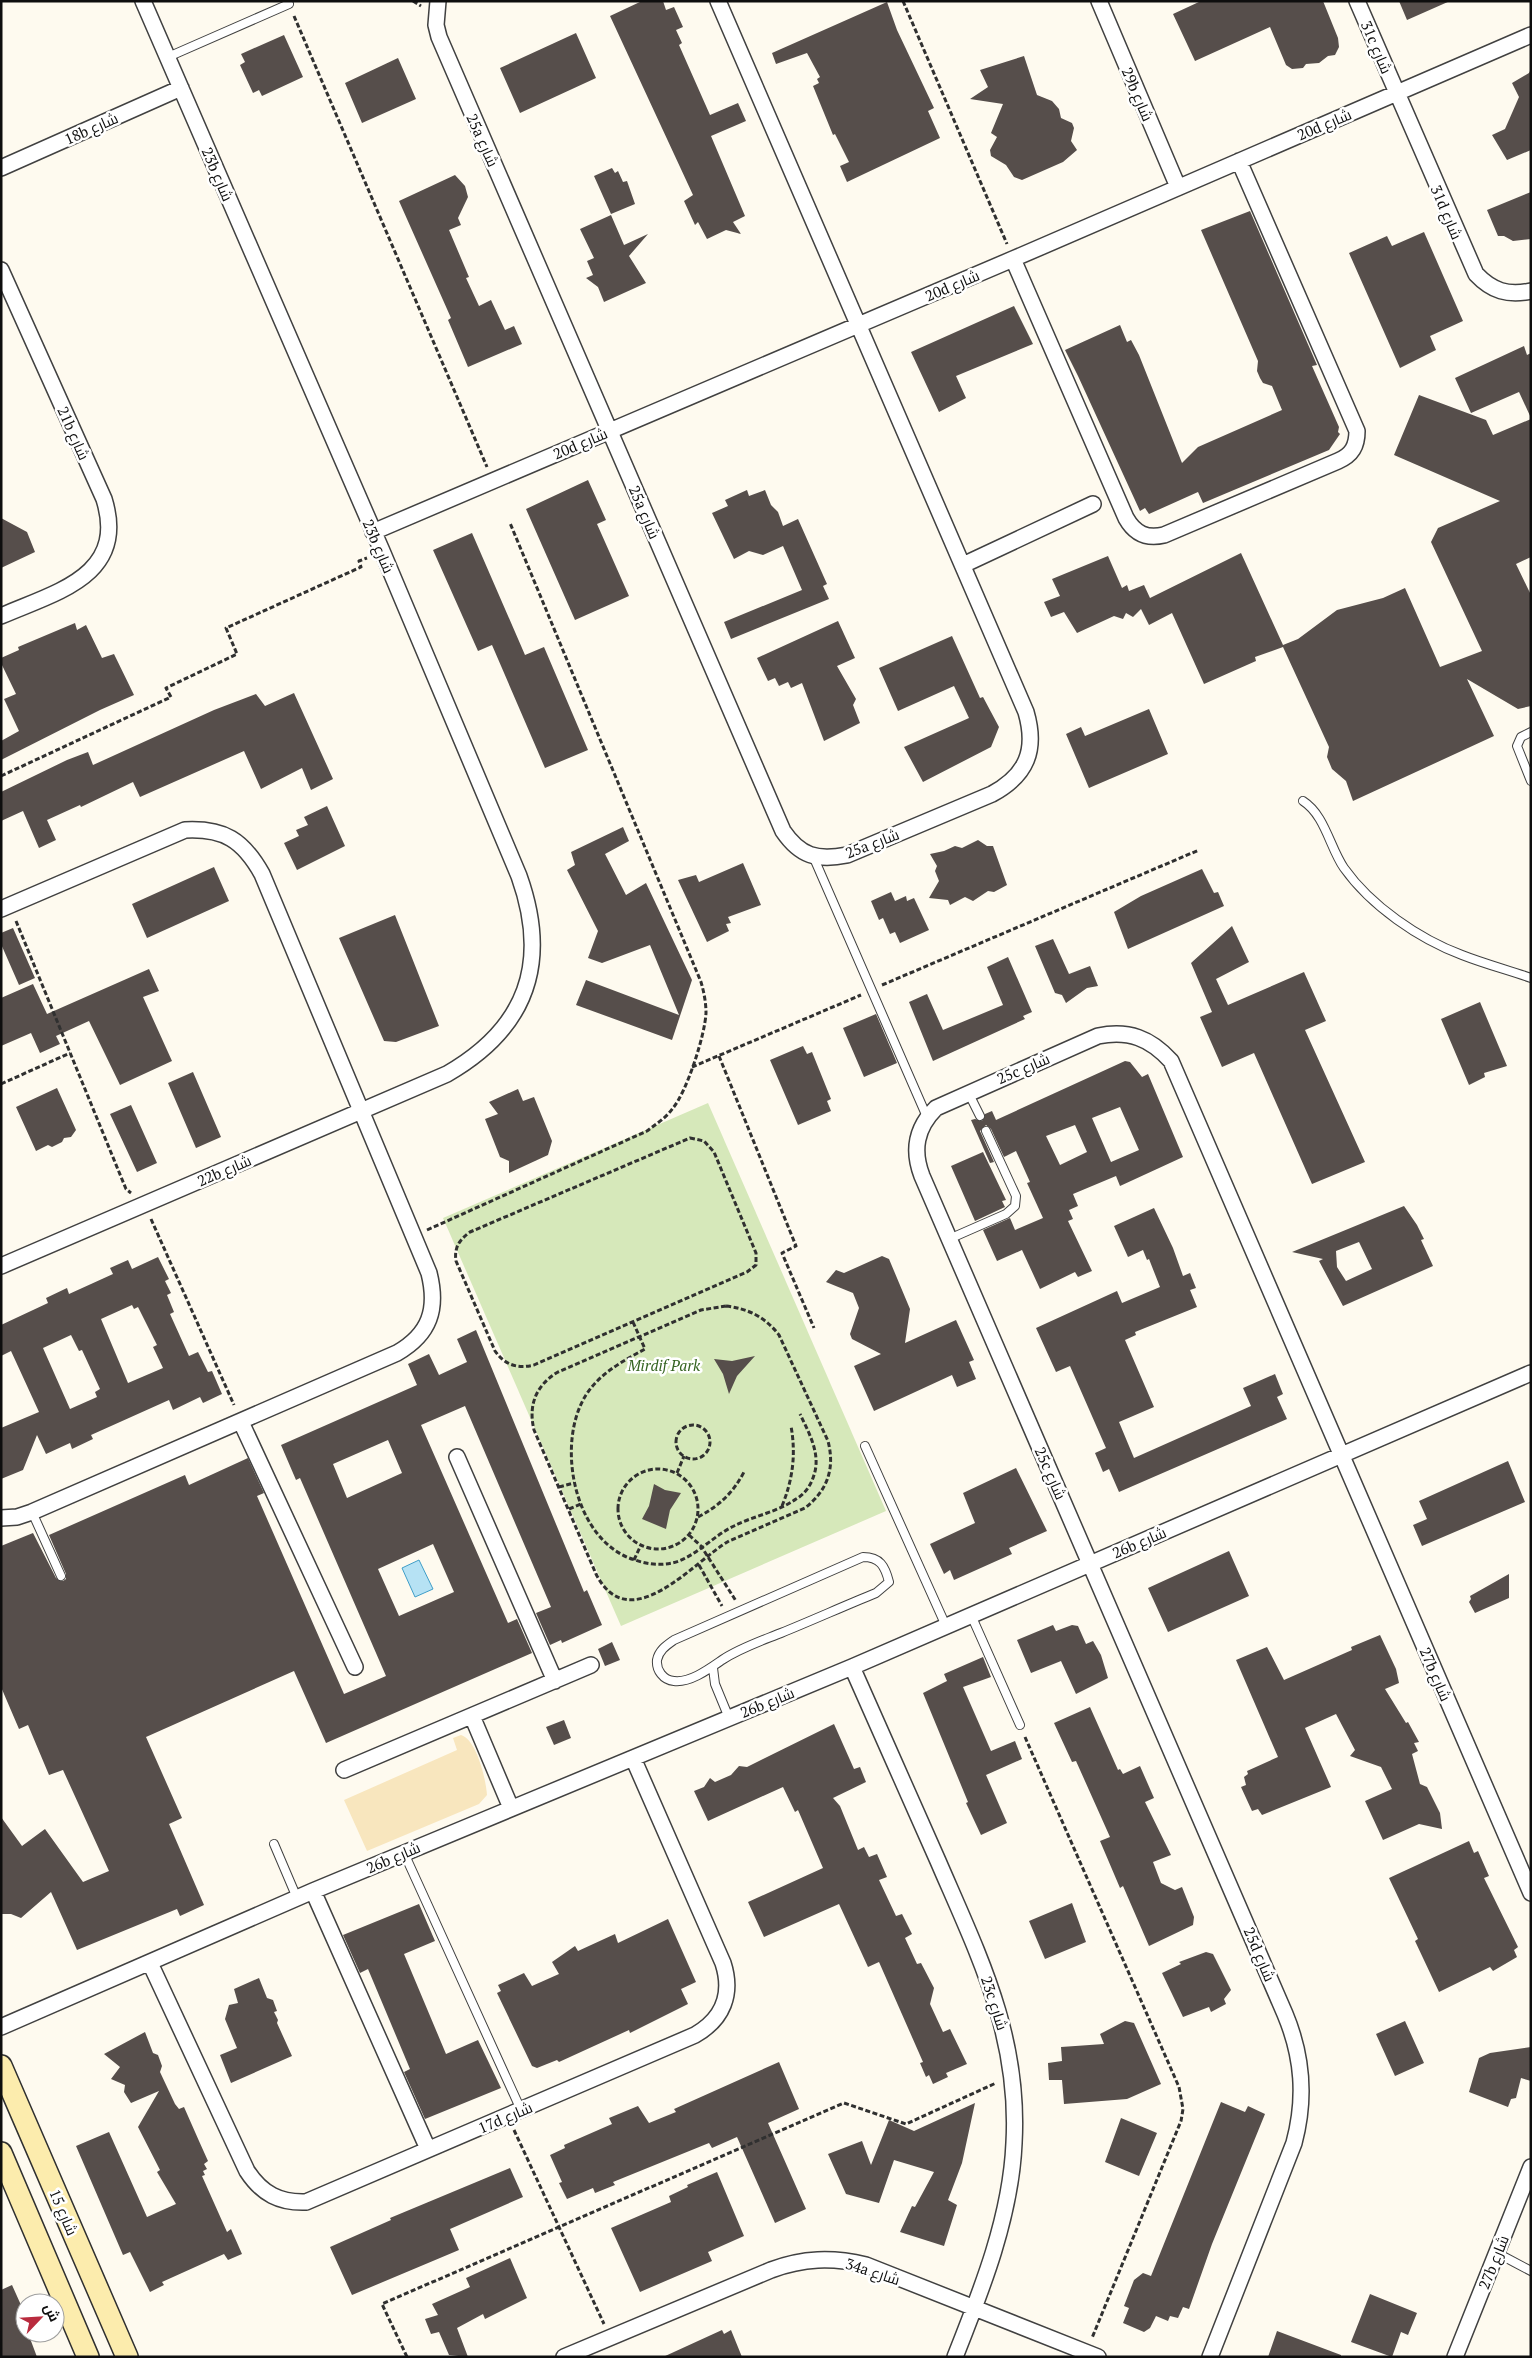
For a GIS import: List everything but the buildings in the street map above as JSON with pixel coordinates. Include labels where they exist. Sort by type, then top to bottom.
[{"type":"street","name":"23b شارع","points":[[143,1],[382,551],[519,876],[529,904],[533,932],[532,962],[525,990],[512,1017],[487,1047],[472,1059],[447,1074]]},
{"type":"street","name":"25a شارع","points":[[438,1],[436,25],[439,37],[783,831],[790,842],[801,851],[813,856],[830,858],[846,854],[992,794],[1007,786],[1019,775],[1027,760],[1031,744],[1031,728],[1026,712],[859,324],[718,1]]},
{"type":"street","name":"29b شارع","points":[[1099,1],[1178,187]]},
{"type":"street","name":"31c شارع","points":[[1357,1],[1396,93]]},
{"type":"street","name":"20d شارع","points":[[373,532],[1013,259],[1531,35]]},
{"type":"street","name":"18b شارع","points":[[1,168],[181,88]]},
{"type":"street","name":"31d شارع","points":[[1396,93],[1476,274],[1484,283],[1508,294],[1531,291]]},
{"type":"street","points":[[1013,259],[1126,518],[1138,532],[1146,536],[1164,535],[1338,461],[1347,457],[1354,450],[1357,441],[1357,431],[1239,161]]},
{"type":"street","name":"21b شارع","points":[[1,270],[108,514],[110,529],[108,543],[102,558],[93,570],[82,579],[1,616]]},
{"type":"street","points":[[962,565],[1093,504]]},
{"type":"street","points":[[1,1518],[17,1517],[32,1512],[397,1353],[410,1345],[422,1333],[429,1320],[433,1304],[433,1288],[429,1273],[262,874],[252,857],[239,843],[223,834],[204,829],[185,830],[5,907]]},
{"type":"street","name":"25c شارع","points":[[1090,1562],[916,1162],[916,1146],[919,1130],[927,1117],[946,1102],[1098,1036],[1114,1033],[1131,1034],[1146,1040],[1160,1049],[1171,1061],[1341,1455]]},
{"type":"street","name":"22b شارع","points":[[1,1266],[447,1074]]},
{"type":"street","name":"26b شارع","points":[[1,2028],[404,1852],[852,1667],[1531,1372]]},
{"type":"street","points":[[241,1422],[354,1667]]},
{"type":"street","name":"27b شارع","points":[[1341,1455],[1531,1893]]},
{"type":"street","points":[[457,1457],[555,1681]]},
{"type":"street","name":"25d شارع","points":[[1090,1562],[1286,2014],[1299,2056],[1302,2100],[1296,2136],[1210,2357]]},
{"type":"street","points":[[344,1770],[591,1665]]},
{"type":"street","name":"23c شارع","points":[[852,1667],[984,1968],[1006,2036],[1012,2076],[1014,2143],[1011,2179],[1004,2214],[974,2307],[954,2357]]},
{"type":"street","points":[[472,1716],[511,1808]]},
{"type":"street","name":"17d شارع","points":[[150,1963],[247,2172],[254,2183],[265,2193],[292,2202],[306,2202],[695,2035],[707,2028],[717,2018],[724,2005],[728,1991],[723,1963],[633,1758]]},
{"type":"street","points":[[313,1891],[428,2149]]},
{"type":"street","name":"شارع 15","points":[[1,2066],[127,2357]]},
{"type":"street","points":[[1,2153],[88,2357]]},
{"type":"street","name":"27b شارع","points":[[1456,2357],[1531,2167]]},
{"type":"street","name":"34a شارع","points":[[564,2357],[582,2353],[610,2337],[771,2270],[808,2260],[827,2259],[866,2265],[1092,2355]]},
{"type":"street","points":[[57,2287],[68,2298],[96,2357]]},
{"type":"lane","points":[[168,57],[289,4]]},
{"type":"lane","points":[[1531,732],[1522,737],[1517,746],[1531,781]]},
{"type":"lane","points":[[1303,801],[1316,813],[1333,850],[1345,869],[1378,903],[1432,941],[1462,955],[1531,978]]},
{"type":"lane","points":[[813,856],[927,1117]]},
{"type":"lane","points":[[968,1092],[980,1116]]},
{"type":"lane","points":[[949,1238],[1006,1214],[1016,1206],[1016,1196],[986,1131]]},
{"type":"lane","points":[[865,1446],[946,1626]]},
{"type":"lane","points":[[32,1512],[60,1576]]},
{"type":"lane","points":[[862,1557],[872,1557],[881,1562],[889,1582],[876,1593],[743,1649],[721,1661],[713,1668],[675,1682],[665,1679],[658,1671],[657,1661],[660,1653],[674,1640],[741,1610],[862,1557]]},
{"type":"lane","points":[[971,1615],[1020,1725]]},
{"type":"lane","points":[[713,1668],[716,1684],[729,1718]]},
{"type":"lane","points":[[274,1844],[297,1898]]},
{"type":"lane","points":[[404,1852],[514,2113]]},
{"type":"lane","points":[[1496,2253],[1531,2271]]},
{"type":"path","points":[[903,1],[1013,259]]},
{"type":"path","points":[[289,4],[492,481]]},
{"type":"path","points":[[413,1236],[647,1131],[673,1109],[682,1096],[705,1027],[706,1011],[701,982],[510,523]]},
{"type":"path","points":[[1,776],[171,697],[166,688],[237,654],[226,628],[361,567],[359,561],[382,551]]},
{"type":"path","points":[[691,1068],[1199,850]]},
{"type":"path","points":[[5,907],[70,1053],[126,1189],[144,1205],[241,1422]]},
{"type":"path","points":[[1,1084],[70,1053]]},
{"type":"path","points":[[719,1056],[796,1246],[782,1253],[814,1328]]},
{"type":"path","points":[[690,1138],[704,1141],[714,1152],[756,1253],[756,1265],[747,1272],[633,1322],[534,1365],[516,1367],[507,1364],[494,1351],[456,1261],[456,1247],[464,1236],[470,1232],[683,1140],[690,1138]]},
{"type":"path","points":[[713,1307],[738,1307],[762,1317],[779,1335],[828,1441],[831,1453],[830,1472],[823,1490],[816,1500],[794,1514],[729,1541],[699,1565],[652,1596],[636,1600],[619,1597],[600,1581],[534,1430],[531,1412],[535,1394],[548,1377],[639,1335],[713,1307]]},
{"type":"path","points":[[633,1322],[646,1349],[605,1374],[594,1384],[580,1406],[572,1430],[571,1469],[581,1504],[600,1536],[611,1546],[634,1560],[667,1564],[681,1560],[733,1526],[798,1499],[805,1492],[814,1476],[816,1467],[815,1448],[800,1414]]},
{"type":"path","points":[[689,1425],[702,1428],[710,1438],[707,1451],[697,1459],[684,1456],[676,1446],[678,1433],[689,1425]]},
{"type":"path","points":[[782,1507],[794,1464],[791,1426]]},
{"type":"path","points":[[677,1473],[684,1456]]},
{"type":"path","points":[[667,1469],[677,1473],[692,1487],[696,1496],[698,1517],[689,1535],[671,1547],[656,1549],[641,1546],[632,1540],[620,1522],[618,1500],[628,1481],[646,1470],[667,1469]]},
{"type":"path","points":[[698,1517],[722,1503],[732,1493],[744,1472]]},
{"type":"path","points":[[559,1488],[574,1483]]},
{"type":"path","points":[[569,1509],[581,1504]]},
{"type":"path","points":[[689,1535],[701,1546],[741,1610]]},
{"type":"path","points":[[634,1560],[641,1546]]},
{"type":"path","points":[[699,1565],[727,1615]]},
{"type":"path","points":[[1020,1725],[1179,2087],[1182,2098],[1183,2110],[1179,2126],[1092,2355]]},
{"type":"path","points":[[407,2357],[382,2304],[844,2103],[906,2124],[1012,2076]]},
{"type":"path","points":[[514,2113],[559,2227],[610,2337]]},
{"type":"green space","name":"Mirdif Park","points":[[708,1103],[886,1511],[621,1626],[443,1218]]},
{"type":"sand","points":[[461,1735],[472,1744],[480,1761],[487,1795],[479,1804],[367,1851],[344,1800],[457,1750],[453,1738]]},
{"type":"water","points":[[419,1560],[433,1589],[415,1597],[402,1568]]}]
